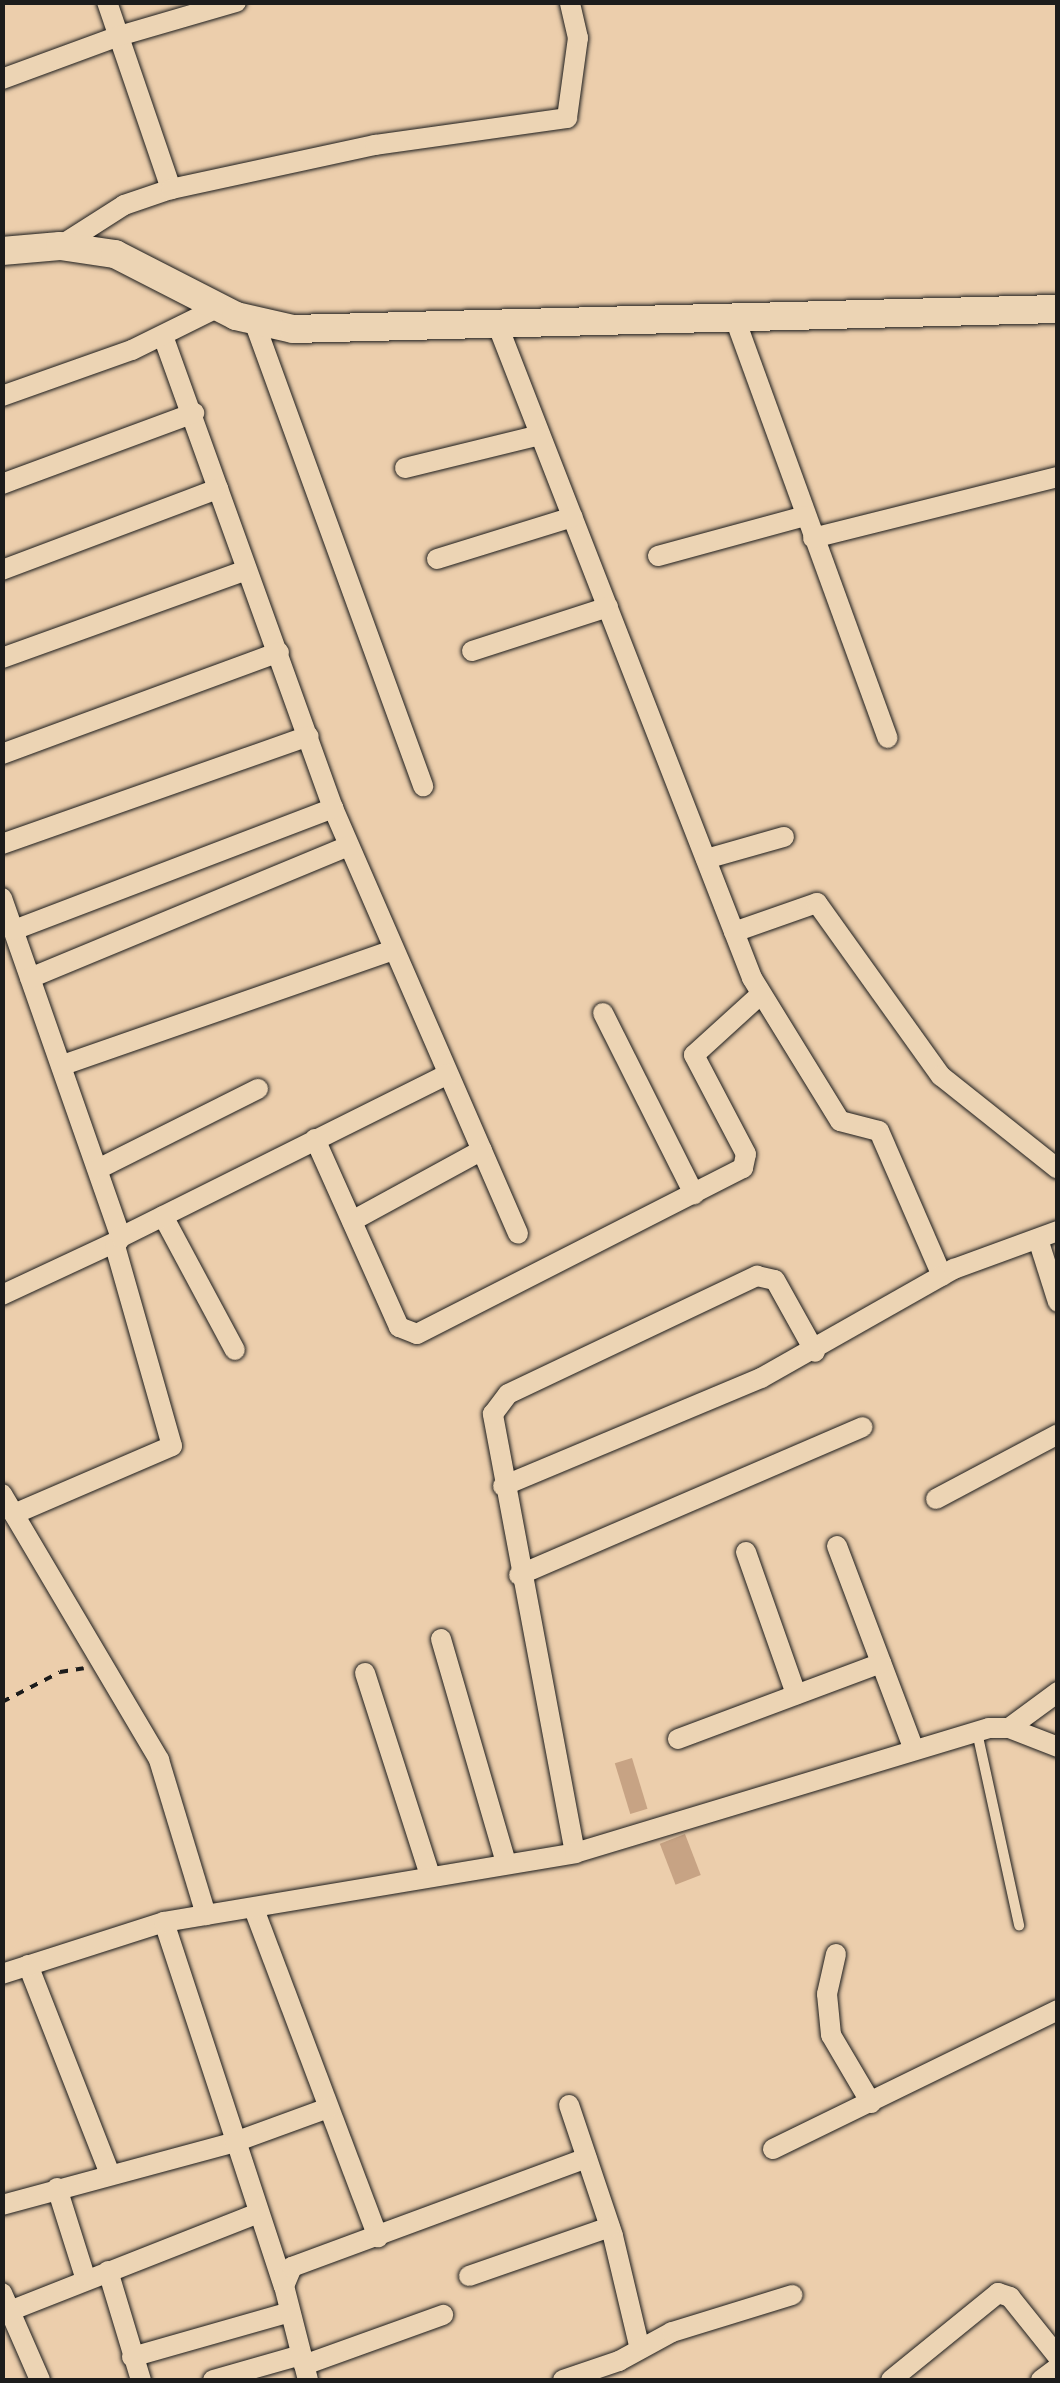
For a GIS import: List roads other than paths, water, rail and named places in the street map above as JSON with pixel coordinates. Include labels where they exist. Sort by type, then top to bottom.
[{"type":"street","points":[[108,2],[171,190]]},
{"type":"street","points":[[2,79],[118,36],[236,2]]},
{"type":"street","points":[[60,246],[124,205],[171,190],[375,145],[567,118],[578,38],[570,2]]},
{"type":"street","points":[[2,251],[60,246],[139,262],[217,308],[255,324],[293,330],[496,321],[1058,309]]},
{"type":"street","points":[[2,396],[162,336],[217,308]]},
{"type":"street","points":[[734,316],[888,738]]},
{"type":"street","points":[[496,321],[760,994],[840,1121],[878,1131],[942,1276]]},
{"type":"street","points":[[255,324],[423,786]]},
{"type":"street","points":[[162,336],[194,413],[348,846],[518,1233]]},
{"type":"street","points":[[2,484],[194,413]]},
{"type":"street","points":[[405,468],[540,435]]},
{"type":"street","points":[[813,538],[1058,477]]},
{"type":"street","points":[[2,570],[218,488]]},
{"type":"street","points":[[658,556],[805,516]]},
{"type":"street","points":[[437,560],[573,517]]},
{"type":"street","points":[[2,658],[247,570]]},
{"type":"street","points":[[472,651],[608,607]]},
{"type":"street","points":[[2,754],[280,652]]},
{"type":"street","points":[[2,844],[309,736]]},
{"type":"street","points":[[14,930],[333,808]]},
{"type":"street","points":[[706,860],[784,837]]},
{"type":"street","points":[[30,978],[348,846]]},
{"type":"street","points":[[2,898],[63,1065],[120,1239],[172,1446],[14,1514]]},
{"type":"street","points":[[734,932],[817,903],[941,1076],[1058,1169]]},
{"type":"street","points":[[63,1065],[393,950]]},
{"type":"street","points":[[315,1139],[399,1327],[410,1335],[694,1194],[748,1161],[694,1055],[760,994]]},
{"type":"street","points":[[603,1014],[694,1194]]},
{"type":"street","points":[[2,1295],[448,1074]]},
{"type":"street","points":[[98,1169],[258,1088]]},
{"type":"street","points":[[352,1221],[482,1150]]},
{"type":"street","points":[[163,1216],[235,1350]]},
{"type":"street","points":[[503,1486],[815,1352],[942,1276],[1048,1235],[1058,1302]]},
{"type":"street","points":[[575,1853],[519,1575],[492,1414],[502,1398],[758,1276],[775,1280],[815,1352]]},
{"type":"street","points":[[519,1575],[863,1427]]},
{"type":"street","points":[[936,1499],[1058,1434]]},
{"type":"street","points":[[2,1494],[160,1760],[206,1915]]},
{"type":"street","points":[[837,1546],[913,1747]]},
{"type":"street","points":[[746,1552],[796,1694]]},
{"type":"street","points":[[441,1639],[506,1863]]},
{"type":"street","points":[[678,1738],[881,1663]]},
{"type":"street","points":[[365,1672],[430,1876]]},
{"type":"street","points":[[1010,1728],[1058,1692]]},
{"type":"street","points":[[2,1974],[164,1922],[575,1853],[913,1747],[976,1731],[1010,1728],[1058,1747]]},
{"type":"street","points":[[254,1909],[378,2237]]},
{"type":"street","points":[[164,1922],[284,2286],[304,2367]]},
{"type":"street","points":[[836,1954],[827,1994],[831,2036],[871,2103]]},
{"type":"street","points":[[28,1965],[109,2172]]},
{"type":"street","points":[[773,2150],[1058,2010]]},
{"type":"street","points":[[568,2106],[610,2227],[640,2349]]},
{"type":"street","points":[[2,2205],[109,2172],[235,2142],[328,2108]]},
{"type":"street","points":[[284,2286],[286,2273],[304,2260],[378,2237],[586,2158]]},
{"type":"street","points":[[57,2188],[86,2280]]},
{"type":"street","points":[[40,2380],[5,2306],[108,2272],[259,2213]]},
{"type":"street","points":[[469,2276],[610,2227]]},
{"type":"street","points":[[108,2272],[141,2380]]},
{"type":"street","points":[[891,2380],[998,2293],[1010,2297],[1058,2357]]},
{"type":"street","points":[[563,2380],[672,2332],[792,2295]]},
{"type":"street","points":[[132,2357],[290,2312]]},
{"type":"street","points":[[213,2380],[304,2367],[443,2315]]},
{"type":"street","points":[[1041,2380],[1058,2367]]},
{"type":"lane","points":[[976,1731],[1019,1925]]}]
